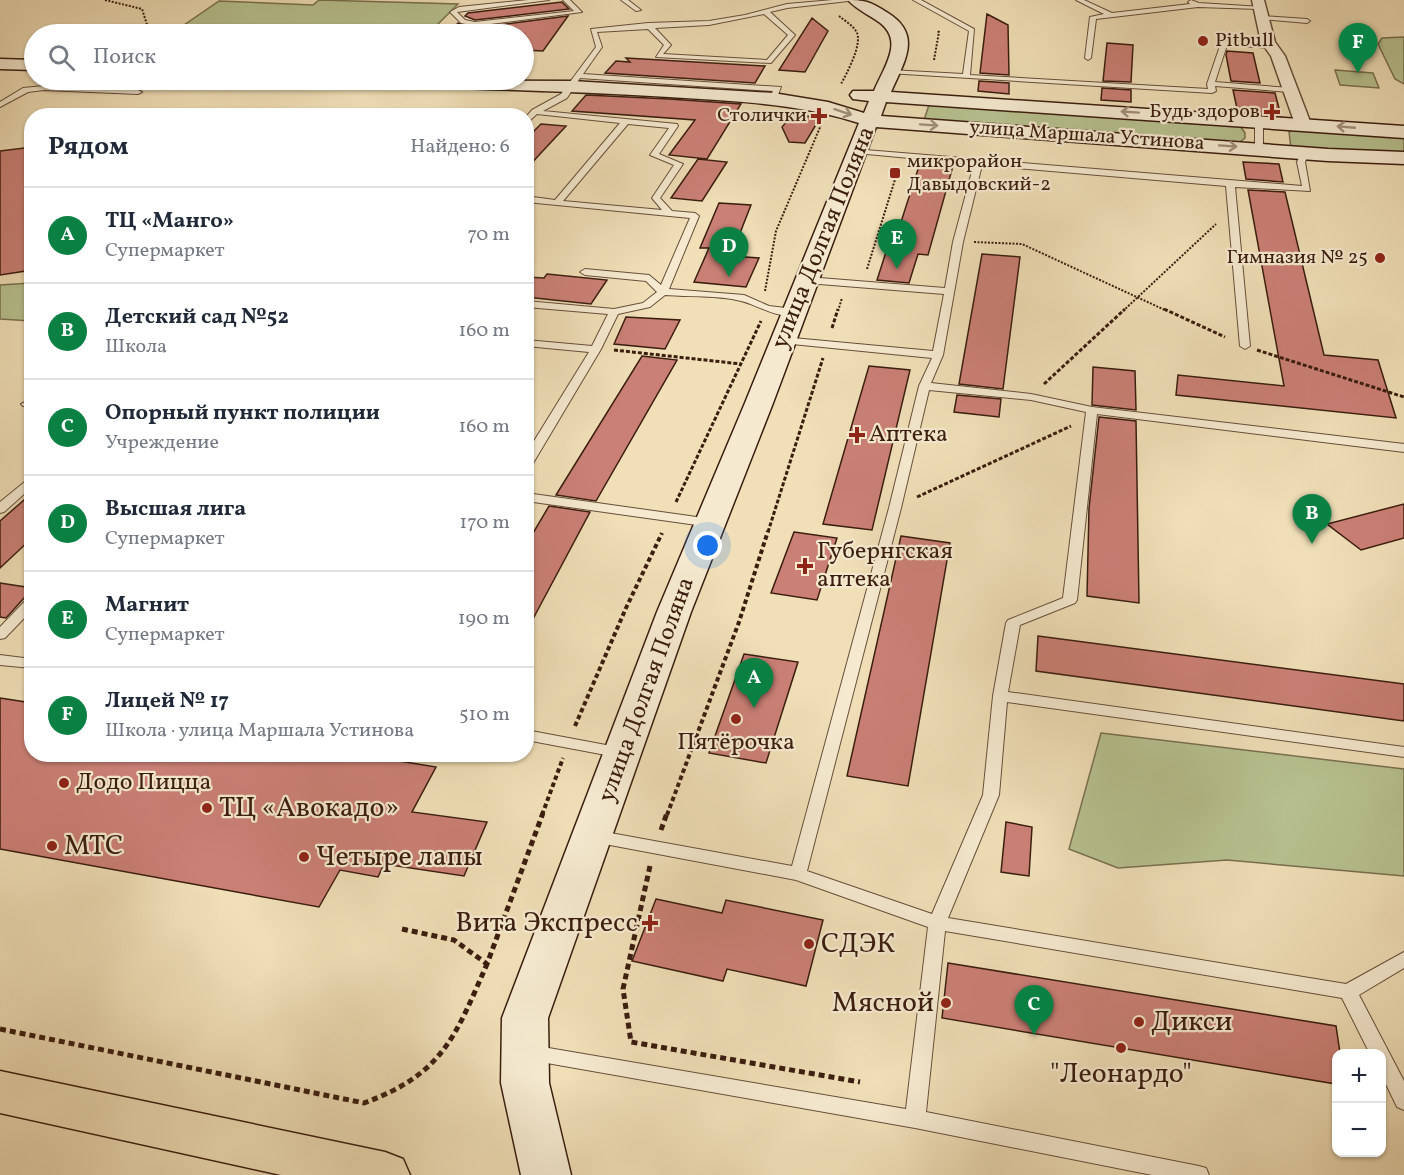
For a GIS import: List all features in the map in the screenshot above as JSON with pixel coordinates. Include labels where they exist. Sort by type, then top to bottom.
[{"type":"highway","points":[[0,1092],[385,1175]]},
{"type":"street","name":"улица Долгая Поляна","points":[[546,1175],[525,1083],[525,1018],[674,612],[759,403],[781,320],[807,280],[856,151],[899,53],[900,34],[892,23],[855,0]]},
{"type":"street","points":[[1259,8],[1270,46],[1278,56],[1304,124]]},
{"type":"street","points":[[0,64],[24,65]]},
{"type":"street","name":"улица Маршала Устинова","points":[[534,85],[575,81],[773,98],[831,100],[875,109],[1305,153],[1404,158]]},
{"type":"street","name":"улица Маршала Устинова","points":[[831,100],[875,109],[1259,121],[1404,132]]},
{"type":"lane","points":[[546,0],[459,9],[453,12],[463,22],[476,24],[579,12]]},
{"type":"lane","points":[[566,0],[586,18]]},
{"type":"lane","points":[[624,0],[638,10]]},
{"type":"lane","points":[[535,112],[564,96],[599,48],[593,30],[709,23],[766,12],[784,3],[855,0]]},
{"type":"lane","points":[[916,0],[972,30],[966,77]]},
{"type":"lane","points":[[1079,0],[1112,14]]},
{"type":"lane","points":[[1187,0],[1198,5]]},
{"type":"lane","points":[[1088,58],[1093,17],[1198,5],[1259,8],[1307,21]]},
{"type":"lane","points":[[648,25],[669,45],[658,56],[769,62],[792,35],[766,12]]},
{"type":"lane","points":[[592,24],[599,29]]},
{"type":"lane","points":[[890,72],[1212,91],[1211,84],[1224,43],[1270,46]]},
{"type":"lane","points":[[1211,84],[1290,90]]},
{"type":"lane","points":[[0,105],[26,90]]},
{"type":"lane","points":[[91,90],[138,92]]},
{"type":"lane","points":[[535,112],[674,126],[654,156],[679,164],[656,198],[670,214]]},
{"type":"lane","points":[[1259,121],[1259,148]]},
{"type":"lane","points":[[557,203],[626,122]]},
{"type":"lane","points":[[856,151],[1307,189],[1300,162],[1305,153]]},
{"type":"lane","points":[[798,874],[895,508],[924,386],[938,355],[958,242],[978,163]]},
{"type":"lane","points":[[1230,184],[1245,346]]},
{"type":"lane","points":[[534,200],[695,216],[663,292],[646,305],[614,312],[534,305]]},
{"type":"lane","points":[[585,272],[649,278],[663,292],[744,298],[827,344],[938,355]]},
{"type":"lane","points":[[807,280],[948,291]]},
{"type":"lane","points":[[534,452],[596,349],[614,312]]},
{"type":"lane","points":[[534,344],[596,349]]},
{"type":"lane","points":[[924,386],[1030,397],[1091,413],[1404,448]]},
{"type":"lane","points":[[915,1119],[937,923],[991,795],[1000,696],[1013,623],[1070,600],[1091,413]]},
{"type":"lane","points":[[0,509],[24,487]]},
{"type":"lane","points":[[534,498],[711,523]]},
{"type":"lane","points":[[0,635],[24,610]]},
{"type":"lane","points":[[0,660],[24,663]]},
{"type":"lane","points":[[1000,696],[1404,752]]},
{"type":"lane","points":[[534,736],[623,753]]},
{"type":"lane","points":[[592,836],[798,874],[937,923],[1348,992],[1404,959]]},
{"type":"lane","points":[[1348,992],[1378,1049]]},
{"type":"lane","points":[[525,1052],[915,1119],[1199,1175]]},
{"type":"lane","points":[[1386,1065],[1404,1101]]},
{"type":"path","points":[[105,0],[142,9],[147,24]]},
{"type":"path","points":[[0,1029],[364,1103],[388,1096],[434,1066],[454,1038],[487,964],[569,741],[626,608],[741,364],[781,320],[765,290],[776,231],[831,100],[856,51],[858,38],[857,32],[824,3]]},
{"type":"path","points":[[860,1082],[631,1042],[623,989],[654,848],[739,622],[842,298],[862,284],[902,155]]},
{"type":"path","points":[[1030,397],[1233,208]]},
{"type":"path","points":[[958,242],[1022,244],[1245,346],[1404,397]]},
{"type":"path","points":[[596,349],[741,364]]},
{"type":"path","points":[[895,508],[1091,413]]},
{"type":"path","points":[[402,929],[454,940],[487,964]]},
{"type":"green space","points":[[319,0],[458,4],[438,24],[186,24],[219,1],[313,5]]},
{"type":"green space","points":[[1404,37],[1404,84],[1395,79],[1378,44],[1382,38]]},
{"type":"green space","points":[[1335,70],[1373,73],[1379,88],[1340,85]]},
{"type":"green space","points":[[929,105],[1230,124],[1241,127],[1245,138],[1240,142],[1232,143],[927,122],[925,117]]},
{"type":"green space","points":[[1295,129],[1404,136],[1404,156],[1291,148],[1289,132]]},
{"type":"green space","points":[[24,283],[24,321],[0,319],[0,285]]},
{"type":"green space","points":[[1101,733],[1404,769],[1404,876],[1227,860],[1118,868],[1069,849]]},
{"type":"building","points":[[562,2],[569,9],[475,20],[465,16],[468,13]]},
{"type":"building","points":[[987,14],[1008,25],[1009,75],[980,73]]},
{"type":"building","points":[[568,16],[543,51],[534,51],[534,24],[506,24]]},
{"type":"building","points":[[812,18],[828,31],[805,72],[779,70]]},
{"type":"building","points":[[1107,43],[1133,45],[1131,82],[1103,81]]},
{"type":"building","points":[[1227,51],[1253,53],[1260,83],[1231,81]]},
{"type":"building","points":[[626,58],[765,66],[755,83],[605,73],[616,61],[630,62]]},
{"type":"building","points":[[979,81],[1009,83],[1009,94],[978,91]]},
{"type":"building","points":[[1102,88],[1131,90],[1131,102],[1101,100]]},
{"type":"building","points":[[1233,90],[1275,93],[1281,116],[1238,113]]},
{"type":"building","points":[[586,95],[741,104],[707,159],[669,155],[695,120],[572,111]]},
{"type":"building","points":[[793,114],[820,118],[805,143],[789,142],[782,127]]},
{"type":"building","points":[[541,124],[566,126],[534,160],[534,131]]},
{"type":"building","points":[[24,148],[24,271],[0,275],[0,151]]},
{"type":"building","points":[[698,159],[727,162],[702,201],[671,198]]},
{"type":"building","points":[[1243,162],[1279,164],[1283,182],[1246,179]]},
{"type":"building","points":[[920,163],[953,166],[928,255],[918,254],[909,283],[877,280],[886,252],[891,253]]},
{"type":"building","points":[[1248,190],[1285,192],[1324,355],[1378,360],[1396,418],[1176,395],[1178,375],[1284,386]]},
{"type":"building","points":[[719,203],[751,205],[731,256],[759,258],[746,287],[694,282],[709,248],[700,248]]},
{"type":"building","points":[[982,254],[1020,257],[1003,389],[959,384]]},
{"type":"building","points":[[547,274],[607,280],[591,304],[534,298],[534,277],[544,278]]},
{"type":"building","points":[[626,317],[680,320],[665,349],[614,344]]},
{"type":"building","points":[[642,356],[677,360],[596,501],[556,495]]},
{"type":"building","points":[[869,366],[910,370],[872,530],[823,524]]},
{"type":"building","points":[[1093,367],[1135,371],[1136,410],[1092,405]]},
{"type":"building","points":[[957,395],[1001,399],[999,417],[954,412]]},
{"type":"building","points":[[1099,417],[1136,421],[1139,603],[1087,596],[1089,508]]},
{"type":"building","points":[[24,500],[24,546],[0,568],[0,521]]},
{"type":"building","points":[[1404,504],[1404,538],[1361,550],[1327,524]]},
{"type":"building","points":[[549,506],[590,512],[534,617],[534,531]]},
{"type":"building","name":"Губернгская аптека","points":[[794,532],[837,538],[817,600],[771,593]]},
{"type":"building","points":[[901,536],[950,543],[908,786],[847,776]]},
{"type":"building","points":[[0,583],[24,587],[24,598],[6,618],[0,617]]},
{"type":"building","points":[[1038,636],[1404,684],[1404,721],[1036,671]]},
{"type":"building","points":[[744,654],[798,662],[766,763],[709,753]]},
{"type":"building","name":"ТЦ «Авокадо»","points":[[0,698],[24,702],[24,762],[405,762],[436,767],[412,812],[487,822],[464,876],[384,864],[378,877],[340,870],[319,907],[0,849]]},
{"type":"building","points":[[1006,822],[1032,827],[1029,876],[1001,872]]},
{"type":"building","points":[[656,899],[722,913],[726,900],[823,920],[806,986],[727,969],[723,981],[632,961]]},
{"type":"building","name":"Дикси","points":[[948,963],[1336,1026],[1339,1049],[1332,1049],[1332,1083],[942,1018]]},
{"type":"place","name":"Pitbull","points":[[1203,41]]},
{"type":"place","name":"Лицей № 17","points":[[1358,73]]},
{"type":"place","name":"Будь здоров","points":[[1272,112]]},
{"type":"place","name":"Столички","points":[[819,116]]},
{"type":"place","name":"микрорайон Давыдовский-2","points":[[895,173]]},
{"type":"place","name":"Гимназия № 25","points":[[1380,258]]},
{"type":"place","name":"Магнит","points":[[897,269]]},
{"type":"place","name":"Высшая лига","points":[[729,277]]},
{"type":"place","name":"Аптека","points":[[857,435]]},
{"type":"place","name":"Детский сад №52","points":[[1312,544]]},
{"type":"place","name":"Губернгская аптека","points":[[805,566]]},
{"type":"place","name":"ТЦ «Манго»","points":[[754,708]]},
{"type":"place","name":"Пятёрочка","points":[[736,719]]},
{"type":"place","name":"Додо Пицца","points":[[64,783]]},
{"type":"place","name":"ТЦ «Авокадо»","points":[[207,808]]},
{"type":"place","name":"МТС","points":[[52,846]]},
{"type":"place","name":"Четыре лапы","points":[[304,857]]},
{"type":"place","name":"Вита Экспресс","points":[[650,923]]},
{"type":"place","name":"СДЭК","points":[[809,944]]},
{"type":"place","name":"Мясной","points":[[946,1003]]},
{"type":"place","name":"Дикси","points":[[1139,1022]]},
{"type":"place","name":"Опорный пункт полиции","points":[[1034,1035]]},
{"type":"place","name":"\"Леонардо\"","points":[[1121,1048]]}]
